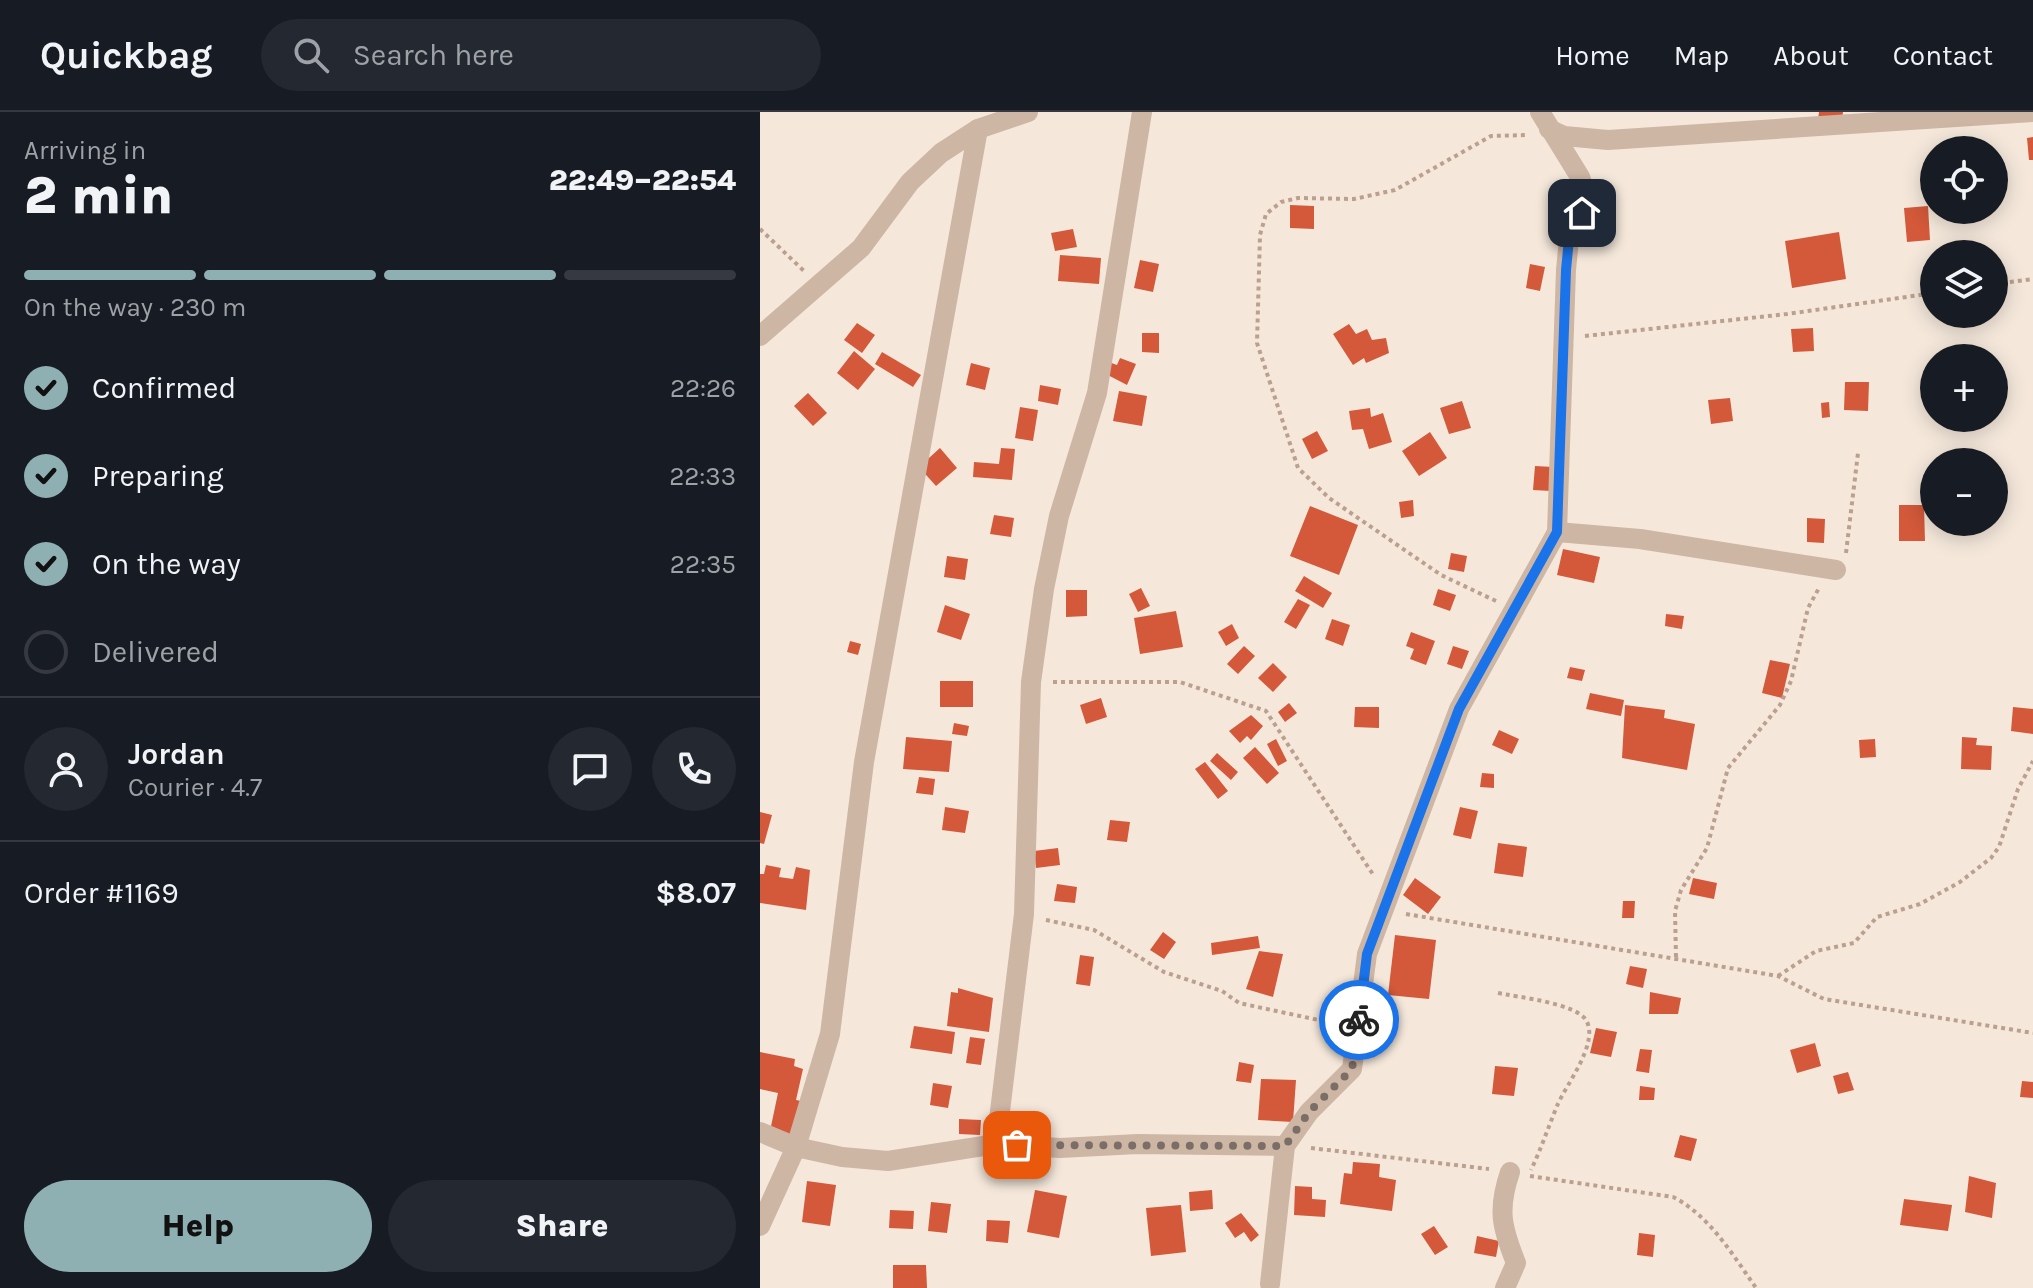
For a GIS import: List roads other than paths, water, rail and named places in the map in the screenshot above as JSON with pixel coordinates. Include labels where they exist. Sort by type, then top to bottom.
[{"type":"street","points":[[760,336],[820,287],[861,248],[910,182],[941,153],[978,129],[1028,112]]},
{"type":"street","points":[[996,1144],[1024,914],[1031,682],[1059,516],[1097,393],[1142,112]]},
{"type":"street","points":[[1548,127],[1564,136],[1608,140],[2033,112]]},
{"type":"street","points":[[1270,1284],[1285,1146],[1309,1112],[1348,1076],[1355,1061],[1367,954],[1459,709],[1557,532],[1569,239],[1586,195],[1580,177],[1548,127]]},
{"type":"street","points":[[760,1226],[796,1147],[830,1034],[864,762],[978,129]]},
{"type":"street","points":[[1557,532],[1640,539],[1836,570]]},
{"type":"street","points":[[760,1132],[796,1147],[842,1157],[888,1161],[996,1144],[1060,1148],[1138,1144],[1214,1148],[1285,1146]]},
{"type":"street","points":[[1505,1288],[1516,1263],[1504,1232],[1500,1199],[1519,1174]]}]
